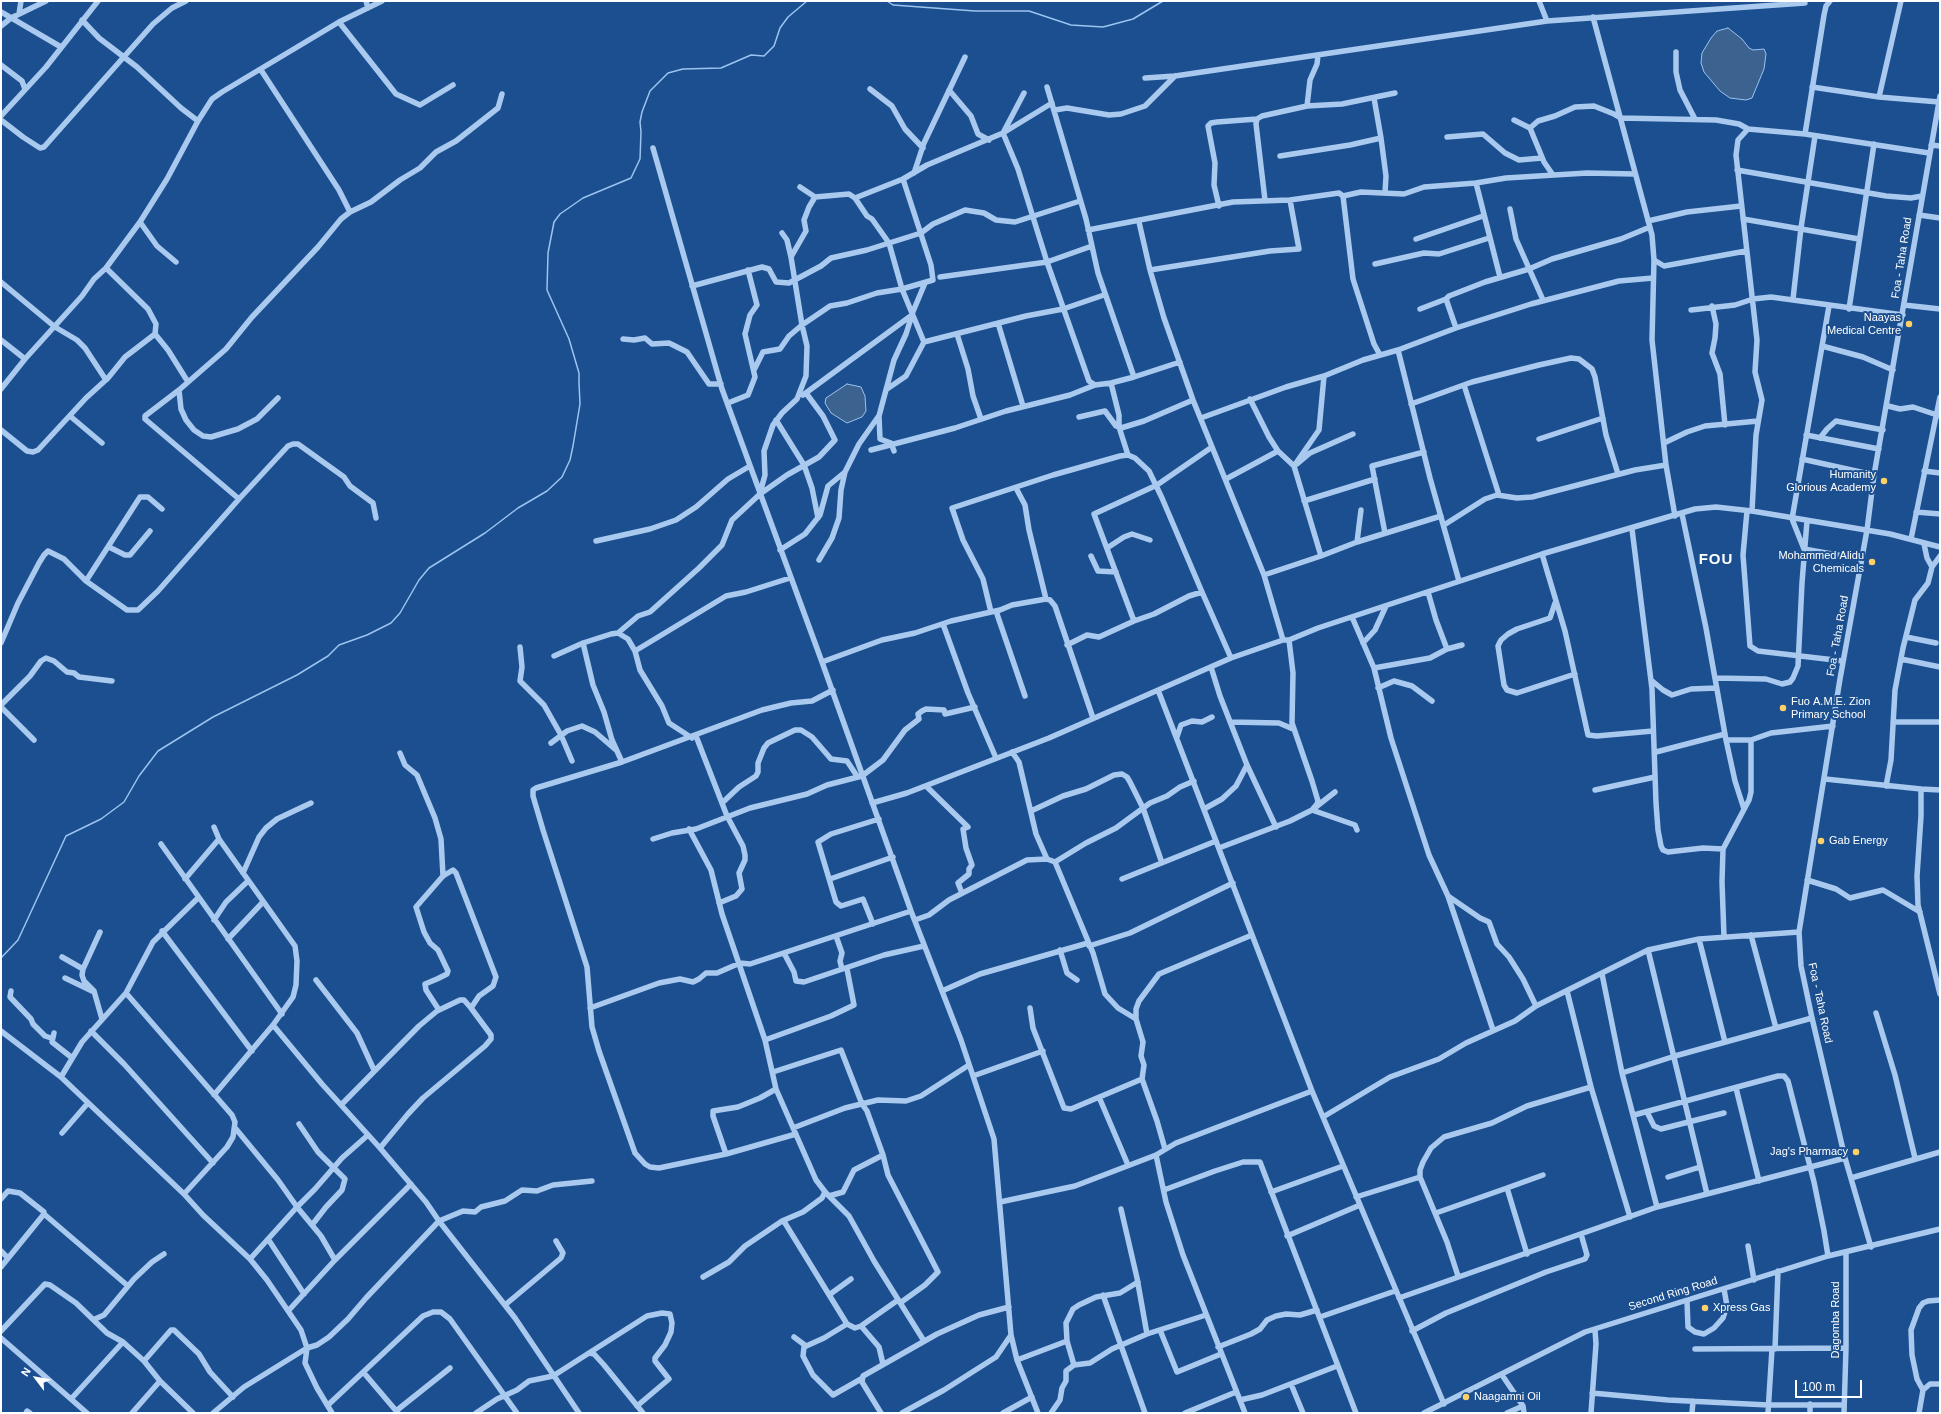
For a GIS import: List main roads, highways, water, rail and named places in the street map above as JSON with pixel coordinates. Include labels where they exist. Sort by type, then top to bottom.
[{"type":"water","points":[[1728,28],[1742,39],[1749,48],[1753,50],[1764,49],[1766,54],[1764,69],[1752,98],[1746,100],[1730,98],[1720,91],[1704,72],[1701,63],[1702,53],[1711,38],[1717,31]]},
{"type":"water","points":[[847,384],[861,387],[865,396],[866,411],[862,417],[847,423],[831,413],[825,403],[826,398]]},
{"type":"waterway","points":[[1,958],[18,940],[66,836],[101,819],[124,802],[139,776],[158,751],[213,717],[297,675],[328,656],[339,645],[367,635],[391,623],[400,613],[419,580],[429,568],[485,533],[518,508],[547,491],[562,477],[570,460],[580,404],[579,373],[569,339],[547,290],[548,253],[554,222],[560,214],[583,198],[631,178],[640,159],[640,122],[642,112],[650,91],[668,73],[683,69],[721,68],[751,55],[764,56],[774,46],[780,28],[788,17],[807,1]]},
{"type":"waterway","points":[[887,1],[893,5],[975,11],[1029,11],[1071,25],[1103,27],[1133,19],[1163,1]]},
{"type":"place","name":"Naayas Medical Centre","points":[[1909,324]]},
{"type":"place","name":"Humanity Glorious Academy","points":[[1884,481]]},
{"type":"place","name":"Mohammed Alidu Chemicals","points":[[1872,562]]},
{"type":"place","name":"Fuo A.M.E. Zion Primary School","points":[[1783,708]]},
{"type":"place","name":"Gab Energy","points":[[1821,841]]},
{"type":"place","name":"Jag's Pharmacy","points":[[1856,1152]]},
{"type":"place","name":"Xpress Gas","points":[[1705,1308]]},
{"type":"place","name":"Naagamni Oil","points":[[1466,1397]]},
{"type":"district","name":"FOU","points":[[1716,560]]}]
